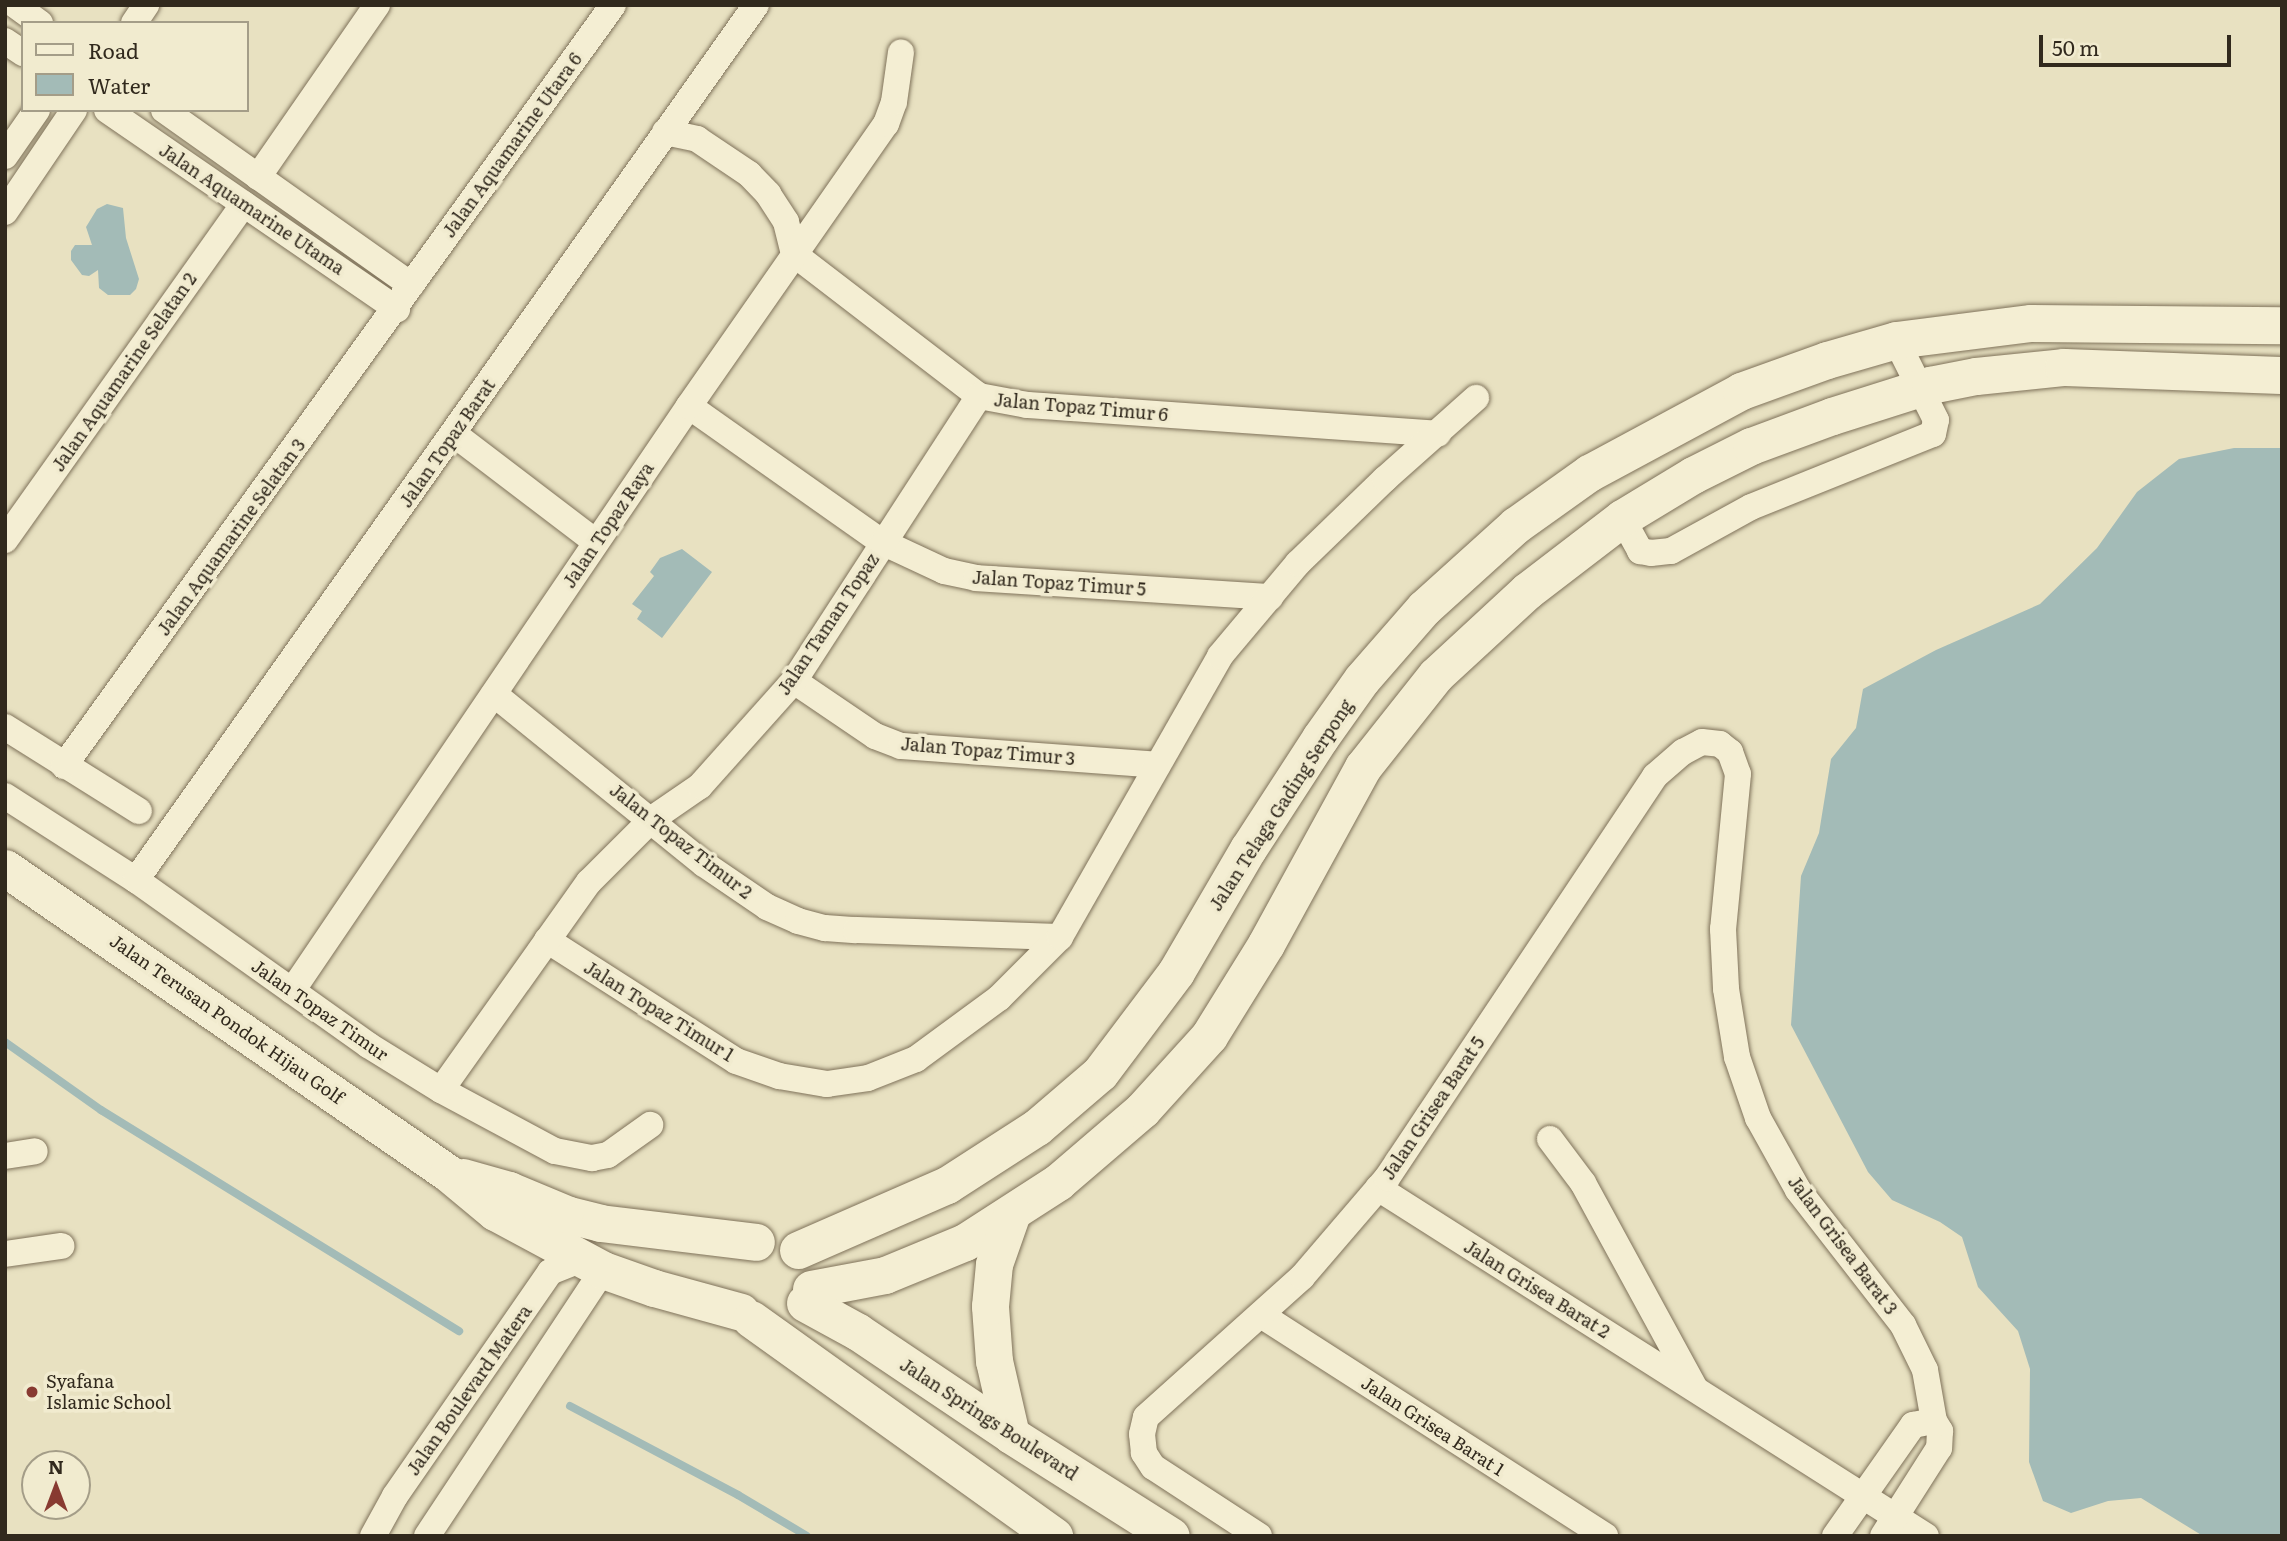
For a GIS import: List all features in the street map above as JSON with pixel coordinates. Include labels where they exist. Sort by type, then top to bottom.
[{"type":"main road","name":"Jalan Telaga Gading Serpong","points":[[811,1245],[947,1185],[1037,1127],[1100,1073],[1176,972],[1248,849],[1320,738],[1363,679],[1424,608],[1517,525],[1590,473],[1741,391],[1827,360],[1896,340],[2031,323],[2282,325]]},
{"type":"main road","points":[[808,1296],[885,1275],[965,1242],[1058,1182],[1142,1110],[1209,1036],[1266,944],[1363,767],[1436,675],[1527,591],[1622,517],[1693,475],[1751,446],[1920,388],[1976,376],[2063,368],[2282,375]]},
{"type":"main road","name":"Jalan Terusan Pondok Hijau Golf","points":[[5,868],[448,1173],[495,1212],[591,1265],[654,1288],[746,1315]]},
{"type":"main road","name":"Jalan Terusan Pondok Hijau Golf","points":[[448,1173],[509,1190],[569,1215],[646,1231],[756,1242]]},
{"type":"main road","points":[[1011,1435],[994,1361],[990,1306],[994,1264],[1012,1213]]},
{"type":"main road","points":[[591,1265],[646,1231]]},
{"type":"main road","points":[[848,1283],[826,1264],[821,1249],[778,1240],[756,1242],[739,1254],[729,1273],[730,1294],[746,1315],[1054,1536]]},
{"type":"main road","points":[[746,1315],[777,1323],[794,1315],[808,1296],[811,1245]]},
{"type":"main road","name":"Jalan Springs Boulevard","points":[[808,1296],[1011,1435],[1171,1536]]},
{"type":"main road","points":[[820,1370],[858,1332]]},
{"type":"street","points":[[15,5],[37,21]]},
{"type":"street","points":[[135,21],[146,5]]},
{"type":"street","points":[[258,177],[377,5]]},
{"type":"street","name":"Jalan Aquamarine Utara 6","points":[[397,309],[411,285],[613,5]]},
{"type":"street","name":"Jalan Topaz Barat","points":[[136,880],[454,435],[756,5]]},
{"type":"street","points":[[5,41],[21,52]]},
{"type":"street","name":"Jalan Topaz Raya","points":[[292,991],[793,254],[886,124],[894,102],[901,52]]},
{"type":"street","points":[[5,156],[36,112]]},
{"type":"street","points":[[5,212],[73,112]]},
{"type":"street","name":"Jalan Aquamarine Utama","points":[[110,112],[397,309]]},
{"type":"street","name":"Jalan Aquamarine Utama","points":[[167,112],[411,285]]},
{"type":"street","points":[[665,132],[697,139],[749,174],[768,194],[786,222],[793,254]]},
{"type":"street","name":"Jalan Aquamarine Selatan 2","points":[[5,540],[244,204]]},
{"type":"street","name":"Jalan Topaz Timur 6","points":[[793,254],[979,396],[1027,405],[1438,435]]},
{"type":"street","name":"Jalan Aquamarine Selatan 3","points":[[64,766],[397,309]]},
{"type":"street","points":[[1622,517],[1640,551],[1671,551],[1763,501],[1933,434],[1936,421],[1896,340]]},
{"type":"street","name":"Jalan Taman Topaz","points":[[441,1090],[589,882],[652,819],[700,786],[794,681],[979,396]]},
{"type":"street","name":"Jalan Topaz Timur 1","points":[[547,940],[736,1061],[779,1076],[827,1084],[868,1079],[916,1059],[999,998],[1060,937],[1220,656],[1298,563],[1366,497],[1476,398]]},
{"type":"street","name":"Jalan Topaz Timur 5","points":[[689,406],[882,542],[944,571],[976,578],[1270,597]]},
{"type":"street","points":[[454,435],[596,542]]},
{"type":"street","name":"Jalan Topaz Timur 3","points":[[794,681],[875,736],[901,746],[1157,765]]},
{"type":"street","name":"Jalan Topaz Timur 2","points":[[494,694],[652,819],[683,848],[767,907],[798,921],[824,928],[856,930],[1060,937]]},
{"type":"street","points":[[5,727],[139,811]]},
{"type":"street","name":"Jalan Grisea Barat 5","points":[[1259,1536],[1153,1467],[1144,1453],[1142,1434],[1146,1417],[1302,1277],[1378,1188],[1415,1138],[1655,776],[1683,752],[1702,742],[1720,744]]},
{"type":"street","name":"Jalan Grisea Barat 3","points":[[1720,744],[1730,752],[1738,775],[1723,929],[1727,989],[1737,1057],[1758,1118],[1798,1190],[1903,1325],[1925,1370],[1934,1422],[1940,1431],[1939,1448],[1889,1527]]},
{"type":"street","name":"Jalan Topaz Timur","points":[[5,796],[136,880],[368,1045],[441,1090],[555,1151],[572,1157],[592,1158],[608,1155],[650,1125]]},
{"type":"street","name":"Jalan Grisea Barat 2","points":[[1550,1139],[1583,1183],[1696,1390]]},
{"type":"street","points":[[5,1156],[35,1151]]},
{"type":"street","name":"Jalan Grisea Barat 2","points":[[1378,1188],[1862,1496],[1889,1527],[1926,1536]]},
{"type":"street","points":[[5,1254],[61,1246]]},
{"type":"street","points":[[427,1536],[591,1265]]},
{"type":"street","name":"Jalan Boulevard Matera","points":[[373,1536],[395,1496],[550,1272],[591,1265]]},
{"type":"street","name":"Jalan Grisea Barat 1","points":[[1261,1315],[1605,1536]]},
{"type":"street","points":[[1835,1536],[1913,1425],[1934,1422]]},
{"type":"water","points":[[107,204],[123,208],[126,238],[139,279],[136,289],[130,295],[108,295],[99,288],[98,270],[89,276],[82,275],[71,260],[71,251],[75,245],[92,245],[86,227],[97,209]]},
{"type":"water","points":[[2234,448],[2282,448],[2281,1536],[2203,1536],[2141,1498],[2108,1501],[2071,1513],[2043,1501],[2029,1462],[2030,1369],[2018,1331],[1978,1287],[1962,1237],[1940,1222],[1892,1200],[1868,1172],[1791,1025],[1801,876],[1819,833],[1831,759],[1856,728],[1863,689],[1936,650],[2040,604],[2097,548],[2137,492],[2179,459]]},
{"type":"water","points":[[682,549],[712,572],[662,638],[637,619],[642,611],[632,604],[654,576],[650,572],[660,558]]},
{"type":"waterway","points":[[5,1042],[101,1110],[459,1331]]},
{"type":"waterway","points":[[570,1406],[738,1495],[807,1536]]},
{"type":"place","name":"Syafana Islamic School","points":[[32,1392]]}]
